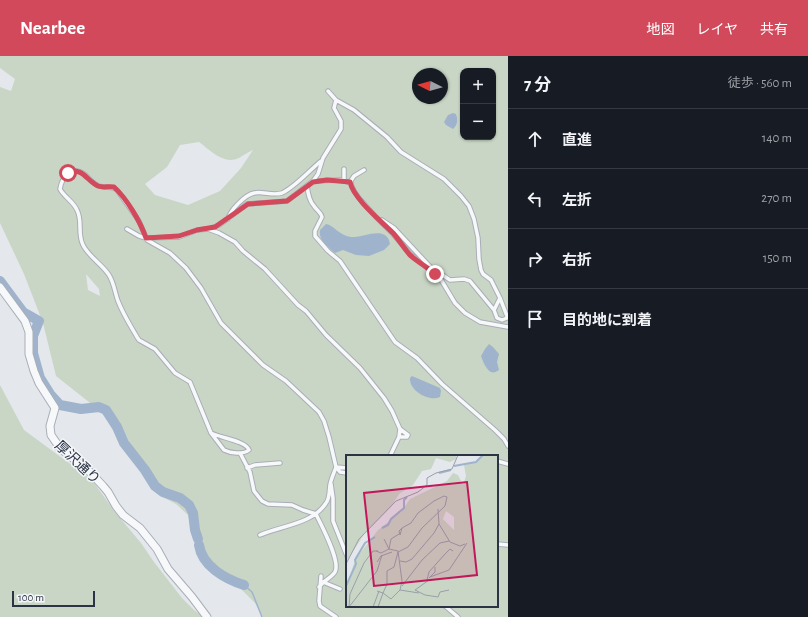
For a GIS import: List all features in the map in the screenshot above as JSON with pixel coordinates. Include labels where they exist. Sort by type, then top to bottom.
[{"type":"street","name":"厚沢通り","points":[[0,287],[25,321],[28,328],[29,354],[34,371],[39,383],[55,408],[50,426],[51,435],[60,448],[89,471],[103,486],[123,515],[140,528],[157,549],[168,569],[207,617]]},
{"type":"lane","points":[[328,90],[336,100],[354,110],[388,137],[401,152],[444,179],[469,206],[474,219],[478,238],[481,270],[483,274],[491,280],[508,318],[502,320],[498,319],[494,310],[468,280],[447,279],[433,269]]},
{"type":"lane","points":[[228,219],[233,208],[247,196],[254,192],[284,192],[321,161],[341,129],[341,121],[334,108],[336,100]]},
{"type":"lane","points":[[127,229],[146,238],[179,236],[197,230],[219,226],[248,204],[287,201],[313,182],[318,174],[321,161]]},
{"type":"lane","points":[[344,169],[344,180]]},
{"type":"lane","points":[[350,182],[354,176],[364,170]]},
{"type":"lane","points":[[211,433],[224,439],[244,444],[249,450],[248,452],[240,453],[226,452],[211,433],[190,382],[175,373],[155,349],[139,340],[121,306],[110,277],[83,245],[80,232],[81,220],[78,210],[60,189],[65,175],[73,171],[80,172],[98,186],[114,187],[140,221],[149,242],[170,253],[180,261],[197,282],[221,323],[263,365],[286,380],[319,412],[324,421],[329,437],[336,467],[340,472],[346,474]]},
{"type":"lane","points":[[313,182],[327,180],[344,180],[350,182],[378,216],[394,228],[433,269],[440,278],[454,303],[465,313],[480,322],[508,327]]},
{"type":"lane","points":[[350,182],[354,191],[362,202],[410,254],[440,278]]},
{"type":"lane","points":[[307,186],[311,202],[320,212],[322,217],[315,231],[315,236],[328,251],[340,261],[395,342],[417,358],[442,384],[495,430],[504,439],[508,446]]},
{"type":"lane","points":[[208,229],[230,239],[256,261],[306,311],[326,335],[360,368],[384,398],[400,429],[408,435],[407,437],[399,438]]},
{"type":"lane","points":[[494,310],[500,298]]},
{"type":"lane","points":[[390,455],[399,438],[400,429]]},
{"type":"lane","points":[[240,453],[248,468],[254,491],[262,501],[268,504],[292,505],[316,514]]},
{"type":"lane","points":[[498,461],[508,464]]},
{"type":"lane","points":[[248,468],[255,465],[280,463]]},
{"type":"lane","points":[[336,467],[346,468]]},
{"type":"lane","points":[[260,535],[274,529],[304,521],[316,514],[326,504],[329,498],[331,481],[336,467]]},
{"type":"lane","points":[[331,481],[333,494],[333,521],[346,554]]},
{"type":"lane","points":[[316,514],[337,564],[334,574],[323,582],[320,587]]},
{"type":"lane","points":[[498,544],[508,545]]},
{"type":"lane","points":[[321,576],[318,600],[320,606],[336,617]]},
{"type":"lane","points":[[323,582],[340,589]]},
{"type":"lane","points":[[447,607],[458,617]]},
{"type":"green space","points":[[0,56],[508,56],[508,617],[263,617],[255,603],[238,586],[210,567],[194,539],[188,515],[176,504],[157,494],[143,470],[123,429],[56,376],[43,323],[24,274],[0,223],[0,87],[11,91],[15,79],[0,68]],"holes":[[[199,142],[213,153],[228,160],[233,160],[253,150],[241,168],[220,191],[188,205],[155,195],[145,184],[167,167],[180,145]],[[86,274],[99,289],[100,296],[88,290]]]},
{"type":"green space","points":[[0,385],[24,430],[92,480],[182,598],[194,610],[204,617],[0,617]]},
{"type":"water","points":[[453,113],[456,114],[457,124],[453,129],[444,122],[448,115]]},
{"type":"water","points":[[326,224],[351,237],[380,233],[388,238],[390,244],[384,250],[369,256],[356,255],[343,250],[335,253],[324,243],[320,234],[320,230]]},
{"type":"water","points":[[489,344],[499,354],[497,362],[499,370],[495,372],[487,369],[481,356]]},
{"type":"water","points":[[412,376],[440,388],[440,397],[430,398],[416,391],[411,382],[410,378]]},
{"type":"waterway","points":[[0,281],[23,312],[39,321],[33,336],[33,353],[40,378],[50,394],[60,405],[81,409],[99,407],[106,410],[117,427],[124,443],[145,470],[155,486],[163,492],[180,498],[189,505],[193,513],[195,530],[198,539]]},
{"type":"waterway","points":[[199,545],[201,553],[216,571],[229,579],[244,585]]},
{"type":"waterway","points":[[244,585],[252,592],[262,617]]},
{"type":"route","points":[[68,173],[73,171],[80,172],[98,186],[114,187],[140,221],[146,238],[173,237],[197,230],[219,226],[244,205],[251,203],[285,202],[313,182],[327,180],[341,180],[350,182],[350,185],[359,198],[410,254],[435,274]]}]
